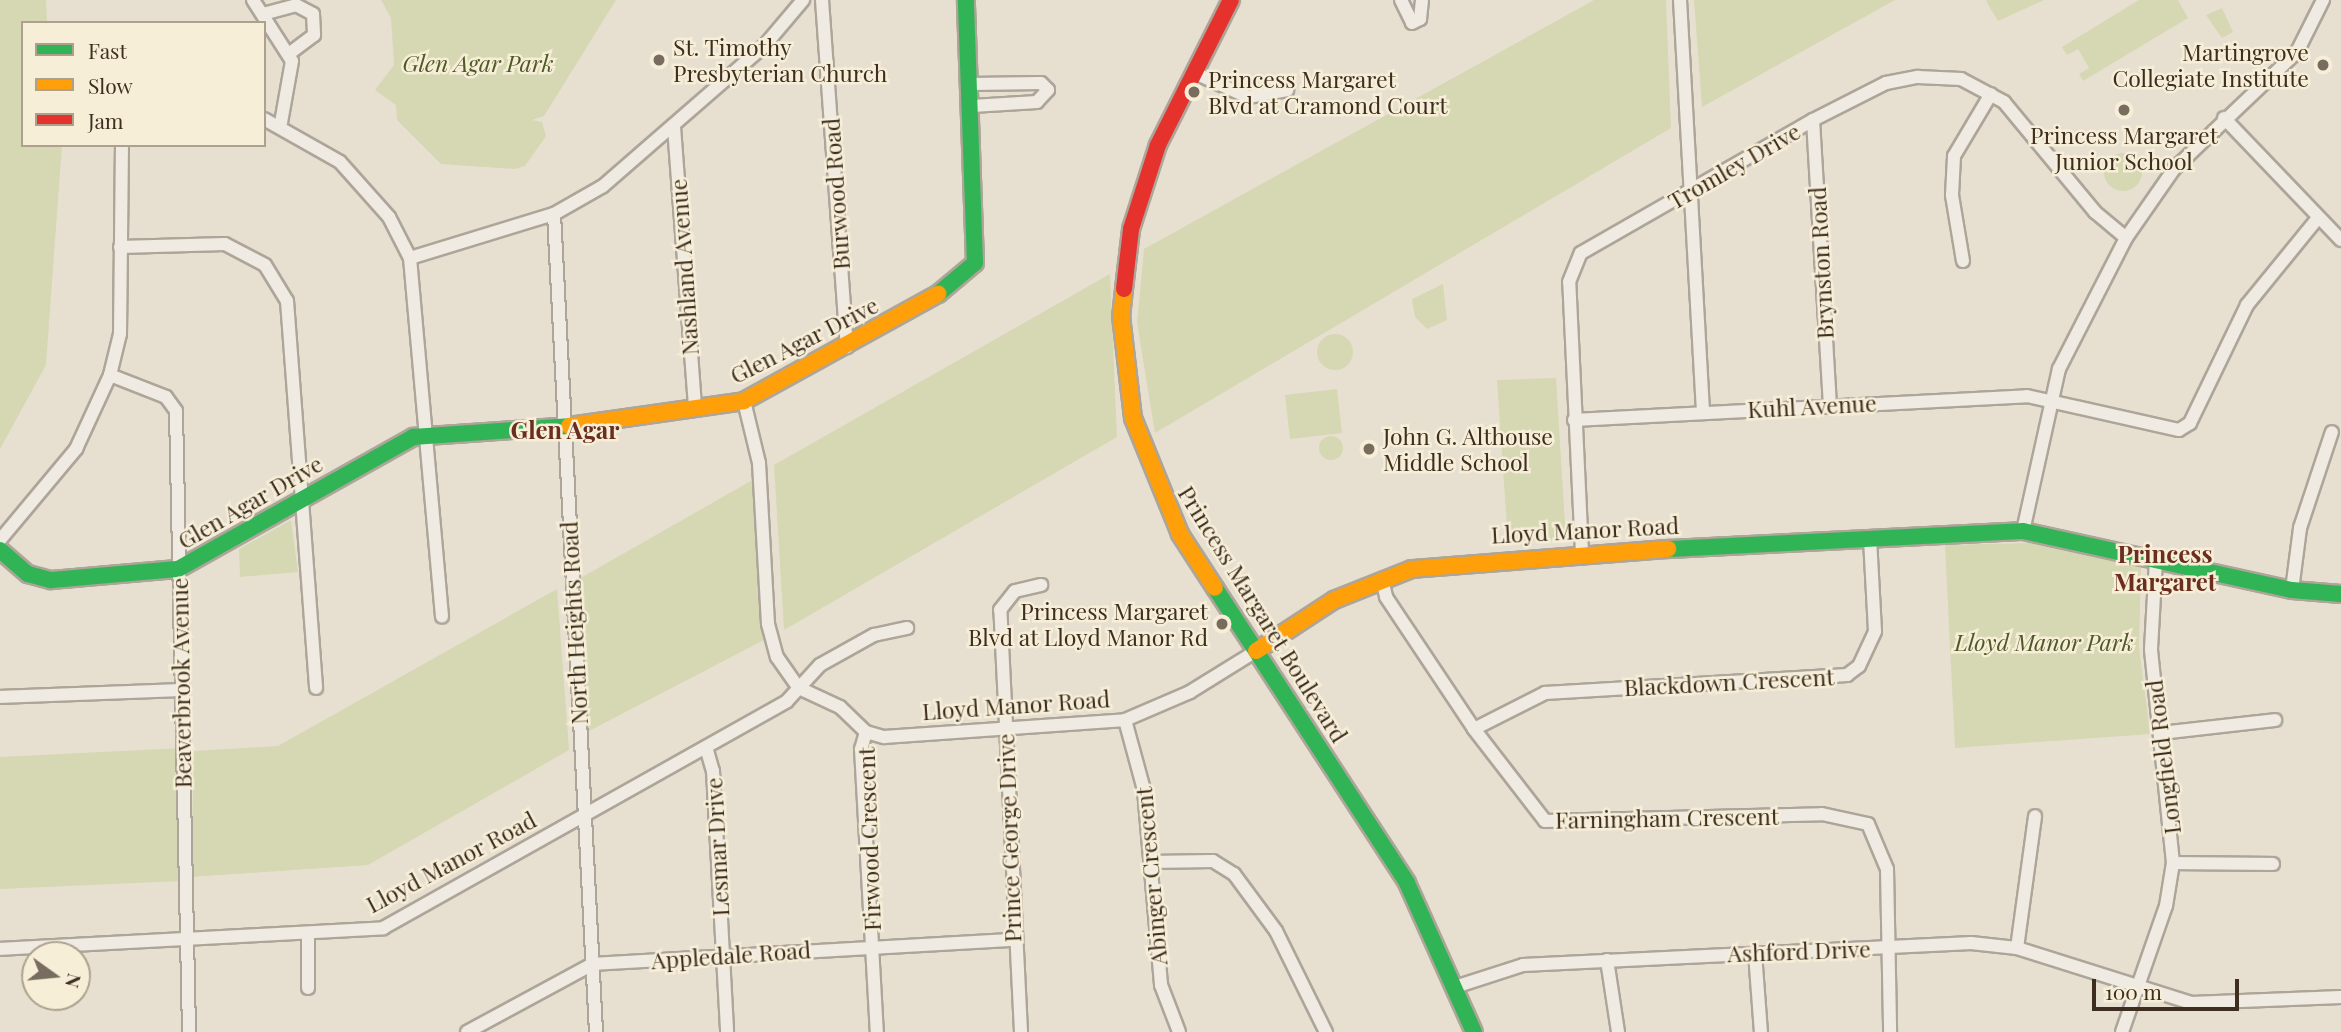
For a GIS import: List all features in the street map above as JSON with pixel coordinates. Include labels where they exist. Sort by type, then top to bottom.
[{"type":"street","points":[[253,0],[290,53],[281,122]]},
{"type":"street","points":[[410,258],[554,214],[603,186],[674,127],[765,45],[803,0]]},
{"type":"street","name":"Burwood Road","points":[[822,0],[847,346]]},
{"type":"street","name":"Glen Agar Drive","points":[[0,550],[28,574],[51,580],[178,569],[303,497],[428,434],[563,427],[744,401],[847,346],[960,281],[975,263],[972,106],[966,0]]},
{"type":"street","name":"Princess Margaret Boulevard","points":[[1231,0],[1195,73],[1136,208],[1122,284],[1123,357],[1141,448],[1160,495],[1256,651],[1389,853],[1458,986],[1474,1032]]},
{"type":"street","points":[[1401,0],[1412,23],[1420,19],[1422,0]]},
{"type":"street","points":[[1679,0],[1693,189],[1703,411]]},
{"type":"street","points":[[2023,531],[2050,400],[2085,311],[2126,237],[2174,169],[2224,118],[2297,52],[2323,0]]},
{"type":"street","points":[[263,14],[296,5],[313,14],[314,36],[290,53]]},
{"type":"street","points":[[1195,73],[1248,97],[1287,90]]},
{"type":"street","name":"Tromley Drive","points":[[1582,553],[1574,420],[1572,266],[1581,253],[1813,120],[1905,78],[1961,79],[1991,94],[2095,212],[2126,237]]},
{"type":"street","points":[[971,84],[1041,83],[1048,90],[1037,102],[972,106]]},
{"type":"street","points":[[1963,261],[1952,195],[1954,156],[1991,94]]},
{"type":"street","points":[[266,118],[281,122],[340,162],[389,217],[410,258],[428,434],[442,617]]},
{"type":"street","points":[[2224,118],[2341,240]]},
{"type":"street","name":"Brynston Road","points":[[1813,120],[1830,405]]},
{"type":"street","name":"Nashland Avenue","points":[[674,127],[695,407]]},
{"type":"street","points":[[0,540],[76,449],[110,375],[120,334],[122,147]]},
{"type":"street","name":"North Heights Road","points":[[554,214],[596,1032]]},
{"type":"street","name":"Kuhl Avenue","points":[[1574,420],[1830,405],[2050,400],[2185,429],[2247,305],[2318,218]]},
{"type":"street","points":[[120,247],[225,244],[265,265],[287,301],[316,688]]},
{"type":"street","name":"Beaverbrook Avenue","points":[[110,375],[166,397],[176,411],[189,1032]]},
{"type":"street","name":"Firwood Crescent","points":[[744,401],[759,463],[768,624],[782,669],[799,688],[840,707],[866,732],[861,750],[877,1032]]},
{"type":"street","points":[[2292,590],[2300,528],[2332,432]]},
{"type":"street","name":"Lloyd Manor Road","points":[[866,732],[884,737],[1125,720],[1190,692],[1382,579],[1452,561],[2023,531],[2292,590],[2341,594]]},
{"type":"street","name":"Blackdown Crescent","points":[[1474,729],[1545,693],[1847,675],[1859,666],[1875,631],[1870,539]]},
{"type":"street","name":"Longfield Road","points":[[2122,1032],[2166,906],[2173,863],[2151,649],[2157,559]]},
{"type":"street","name":"Farningham Crescent","points":[[1382,579],[1386,597],[1474,729],[1545,821],[1831,814],[1868,824],[1887,869],[1890,1032]]},
{"type":"street","name":"Prince George Drive","points":[[1021,1032],[1012,940],[1000,610],[1015,591],[1041,585]]},
{"type":"street","name":"Lloyd Manor Road","points":[[0,949],[371,932],[395,923],[706,747],[799,688],[820,665],[874,635],[907,628]]},
{"type":"street","points":[[0,697],[183,690]]},
{"type":"street","name":"Abinger Crescent","points":[[1125,720],[1142,772],[1161,985],[1179,1032]]},
{"type":"street","points":[[2160,733],[2275,720]]},
{"type":"street","name":"Lesmar Drive","points":[[706,747],[713,771],[726,1032]]},
{"type":"street","points":[[583,790],[605,804]]},
{"type":"street","points":[[2017,948],[2035,816]]},
{"type":"street","points":[[1150,862],[1201,859],[1234,873],[1276,931],[1326,1032]]},
{"type":"street","points":[[2173,863],[2273,864]]},
{"type":"street","points":[[307,988],[308,936]]},
{"type":"street","name":"Appledale Road","points":[[467,1032],[593,964],[1012,940]]},
{"type":"street","name":"Ashford Drive","points":[[1458,986],[1523,965],[1971,943],[2017,948],[2191,1003],[2341,997]]},
{"type":"street","points":[[1755,953],[1762,1032]]},
{"type":"street","points":[[1607,960],[1618,1032]]},
{"type":"green space","points":[[0,0],[46,0],[47,21],[21,21],[21,147],[62,147],[46,365],[0,449]]},
{"type":"green space","name":"Glen Agar Park","points":[[381,0],[616,0],[544,116],[532,120],[542,122],[546,136],[525,166],[515,169],[441,164],[397,120],[396,105],[375,90],[394,65],[391,18]]},
{"type":"green space","points":[[1594,0],[1666,0],[1671,128],[1155,433],[1137,323],[1144,249]]},
{"type":"green space","points":[[1694,0],[1895,0],[1702,107]]},
{"type":"green space","points":[[1988,0],[2044,0],[1998,21],[1986,1]]},
{"type":"green space","points":[[2139,0],[2178,0],[2188,18],[2083,81],[2079,74],[2089,68],[2078,49],[2067,55],[2062,47]]},
{"type":"green space","points":[[2222,8],[2233,32],[2222,38],[2206,15]]},
{"type":"green space","points":[[2123,153],[2137,158],[2142,172],[2137,186],[2123,191],[2109,186],[2104,172],[2109,158]]},
{"type":"green space","points":[[1110,274],[1117,437],[784,630],[774,465]]},
{"type":"green space","points":[[1443,284],[1447,320],[1427,329],[1415,317],[1412,299]]},
{"type":"green space","points":[[1335,334],[1347,340],[1353,352],[1347,364],[1335,370],[1323,364],[1317,352],[1323,340]]},
{"type":"green space","points":[[1556,378],[1566,539],[1508,542],[1497,380]]},
{"type":"green space","points":[[1337,389],[1342,433],[1290,439],[1285,395]]},
{"type":"green space","points":[[1331,436],[1340,439],[1343,448],[1340,457],[1331,460],[1322,457],[1319,448],[1322,439]]},
{"type":"green space","points":[[756,478],[766,639],[587,732],[577,580]]},
{"type":"green space","points":[[291,520],[298,572],[240,577],[239,549]]},
{"type":"green space","name":"Lloyd Manor Park","points":[[2030,543],[2141,567],[2139,647],[2150,734],[1955,748],[1945,545]]},
{"type":"green space","points":[[557,589],[569,750],[368,865],[191,877],[194,751],[278,746]]},
{"type":"green space","points":[[182,748],[180,881],[0,889],[0,757]]},
{"type":"traffic: fast","points":[[938,294],[975,263],[966,0]]},
{"type":"traffic: fast","points":[[0,550],[28,574],[51,580],[178,569],[413,437],[569,426]]},
{"type":"traffic: fast","points":[[1668,549],[2023,531],[2292,590],[2341,594]]},
{"type":"traffic: fast","points":[[1215,588],[1407,883],[1474,1032]]},
{"type":"traffic: slow","points":[[1124,289],[1121,316],[1133,418],[1180,534],[1215,588]]},
{"type":"traffic: slow","points":[[569,426],[744,401],[938,294]]},
{"type":"traffic: slow","points":[[1256,651],[1334,600],[1412,569],[1668,549]]},
{"type":"traffic: jam","points":[[1124,289],[1131,229],[1158,145],[1231,0]]},
{"type":"place","name":"St. Timothy Presbyterian Church","points":[[659,60]]},
{"type":"place","name":"Martingrove Collegiate Institute","points":[[2323,65]]},
{"type":"place","name":"Princess Margaret Blvd at Cramond Court","points":[[1194,92]]},
{"type":"place","name":"Princess Margaret Junior School","points":[[2124,110]]},
{"type":"place","name":"John G. Althouse Middle School","points":[[1369,449]]},
{"type":"place","name":"Princess Margaret Blvd at Lloyd Manor Rd","points":[[1222,624]]},
{"type":"district","name":"Glen Agar","points":[[565,430]]},
{"type":"district","name":"Princess Margaret","points":[[2165,568]]}]
